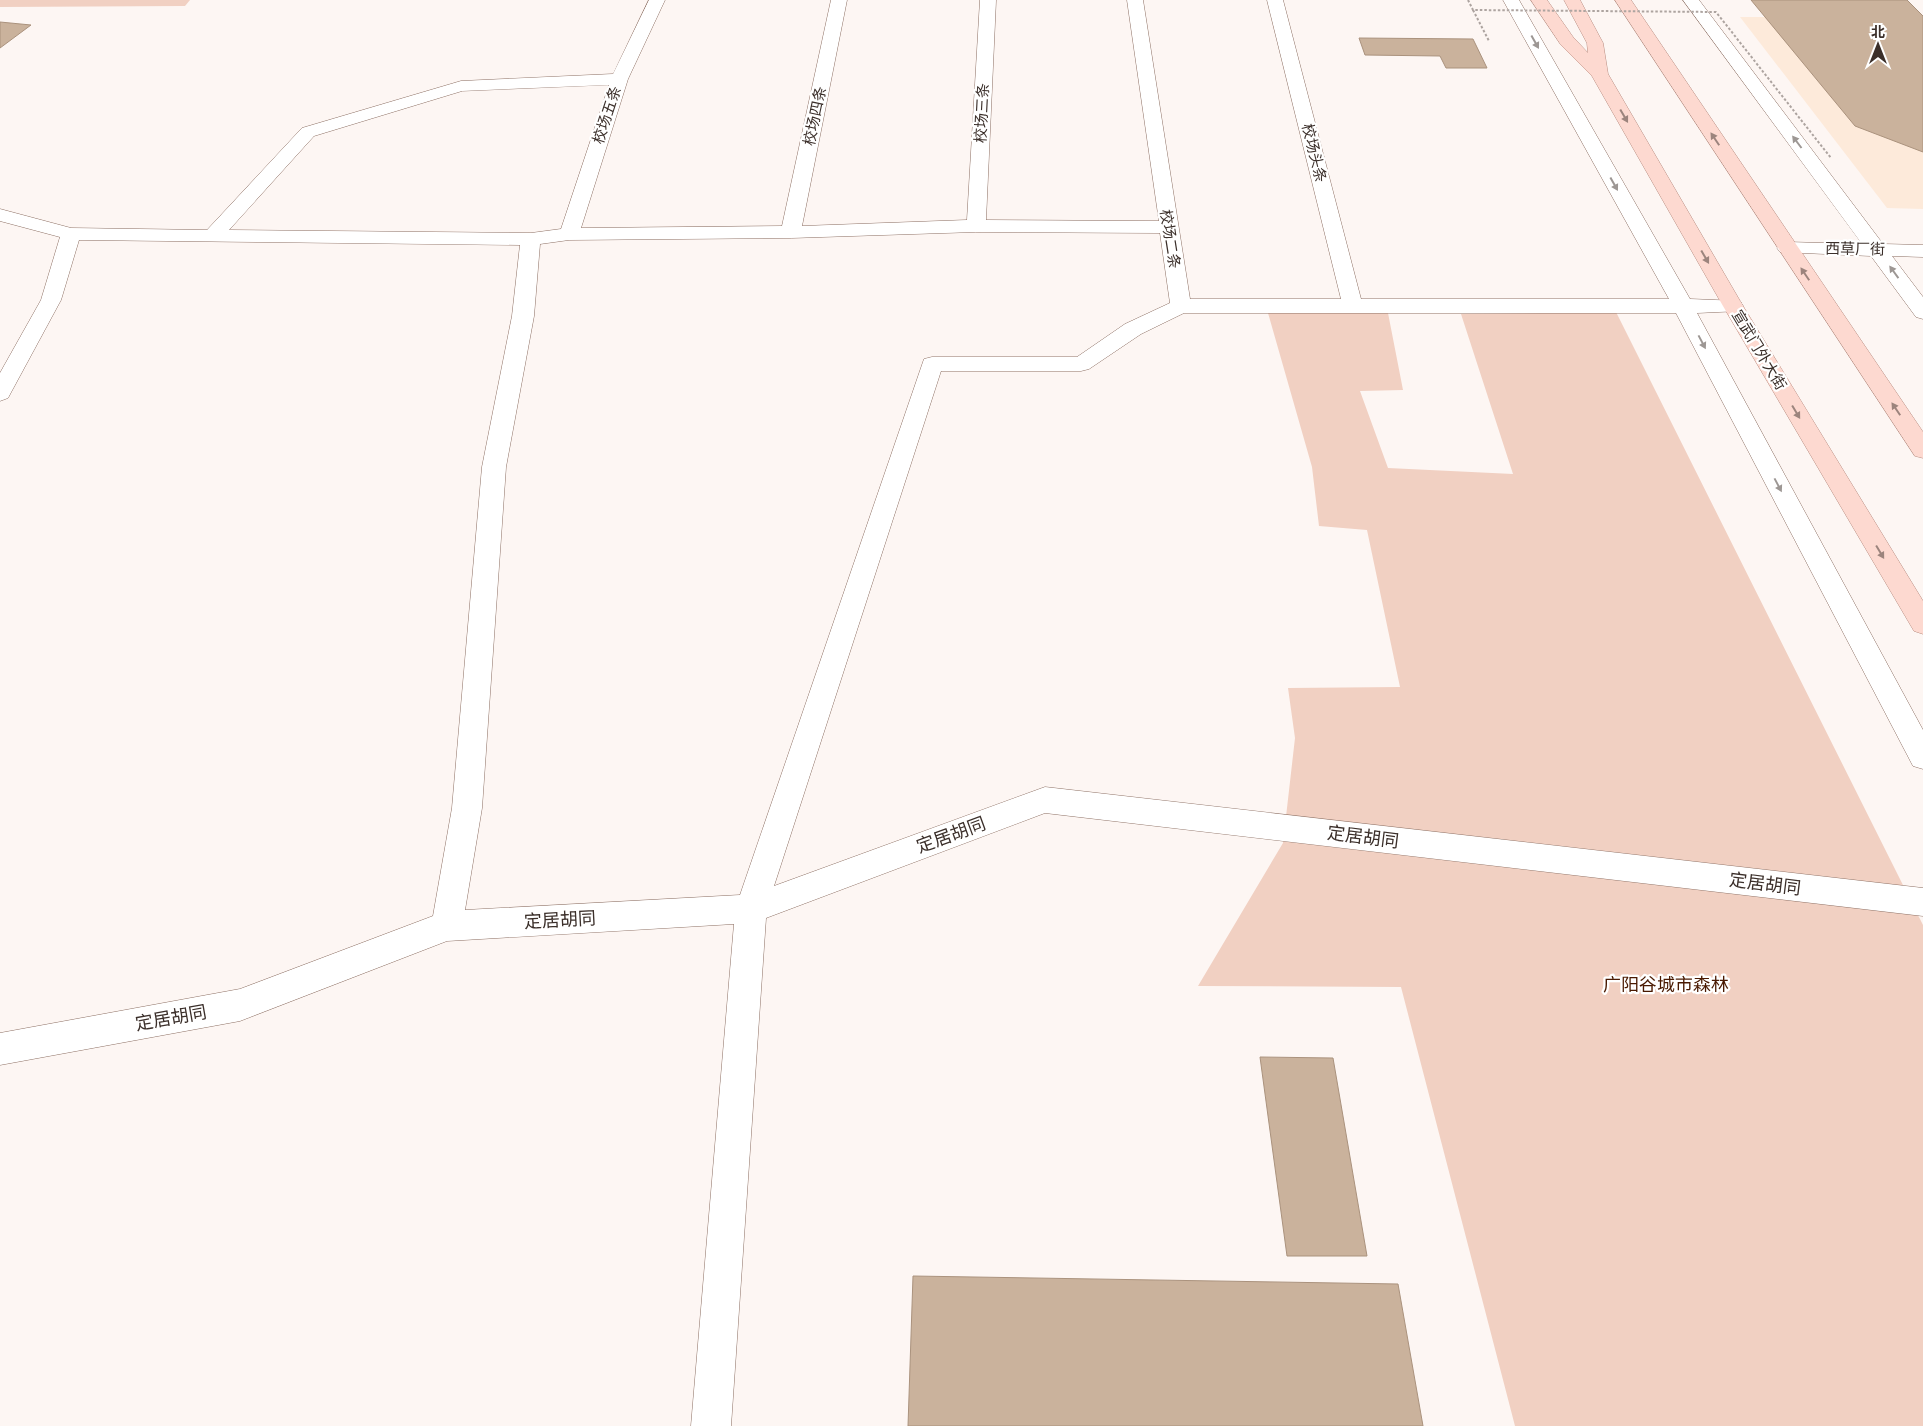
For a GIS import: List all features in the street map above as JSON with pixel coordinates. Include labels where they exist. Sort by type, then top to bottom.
[{"type":"main road","name":"宣武门外大街","points":[[1539,0],[1567,41],[1600,74],[1733,306],[1923,624]]},
{"type":"main road","name":"宣武门外大街","points":[[1572,0],[1595,43],[1600,74]]},
{"type":"main road","points":[[1623,0],[1923,450]]},
{"type":"street","name":"校场五条","points":[[569,234],[619,79],[657,0]]},
{"type":"street","name":"校场四条","points":[[791,232],[839,0]]},
{"type":"street","name":"校场三条","points":[[976,226],[988,0]]},
{"type":"street","name":"校场二条","points":[[1135,0],[1180,306]]},
{"type":"street","name":"校场头条","points":[[1275,0],[1353,307]]},
{"type":"street","points":[[1511,0],[1683,306],[1923,757]]},
{"type":"street","points":[[1691,0],[1923,312]]},
{"type":"street","points":[[214,234],[308,132],[461,86],[619,79]]},
{"type":"street","points":[[0,215],[71,234],[214,234],[531,239],[569,234],[791,232],[976,226],[1167,227]]},
{"type":"street","points":[[0,393],[51,300],[71,234]]},
{"type":"street","points":[[447,926],[467,808],[494,467],[523,316],[531,239]]},
{"type":"street","name":"西草厂街","points":[[1787,248],[1923,251]]},
{"type":"street","points":[[712,1426],[751,909],[932,364],[1081,364],[1133,329],[1180,306],[1733,306]]},
{"type":"street","name":"定居胡同","points":[[2,1052],[240,1005],[447,926],[751,909],[1045,800],[1923,902]]},
{"type":"path","points":[[1468,0],[1489,41]]},
{"type":"path","points":[[1473,10],[1716,12],[1831,158]]},
{"type":"shaded area","points":[[1740,17],[1923,17],[1923,209],[1887,208]]},
{"type":"green space","points":[[0,0],[190,0],[185,6],[0,7]]},
{"type":"green space","name":"广阳谷城市森林","points":[[1616,312],[1923,925],[1923,1426],[1515,1426],[1401,987],[1198,986],[1283,843],[1295,738],[1288,688],[1400,687],[1367,530],[1319,526],[1312,467],[1268,313],[1388,313],[1403,390],[1360,391],[1388,468],[1513,474],[1461,314]]},
{"type":"building","points":[[1751,0],[1907,0],[1923,16],[1923,152],[1855,126]]},
{"type":"building","points":[[0,22],[31,25],[0,48]]},
{"type":"building","points":[[1359,38],[1473,39],[1487,68],[1446,68],[1440,56],[1365,55]]},
{"type":"building","points":[[1260,1057],[1333,1058],[1367,1256],[1287,1256]]},
{"type":"building","points":[[913,1276],[1398,1284],[1423,1426],[908,1426]]}]
